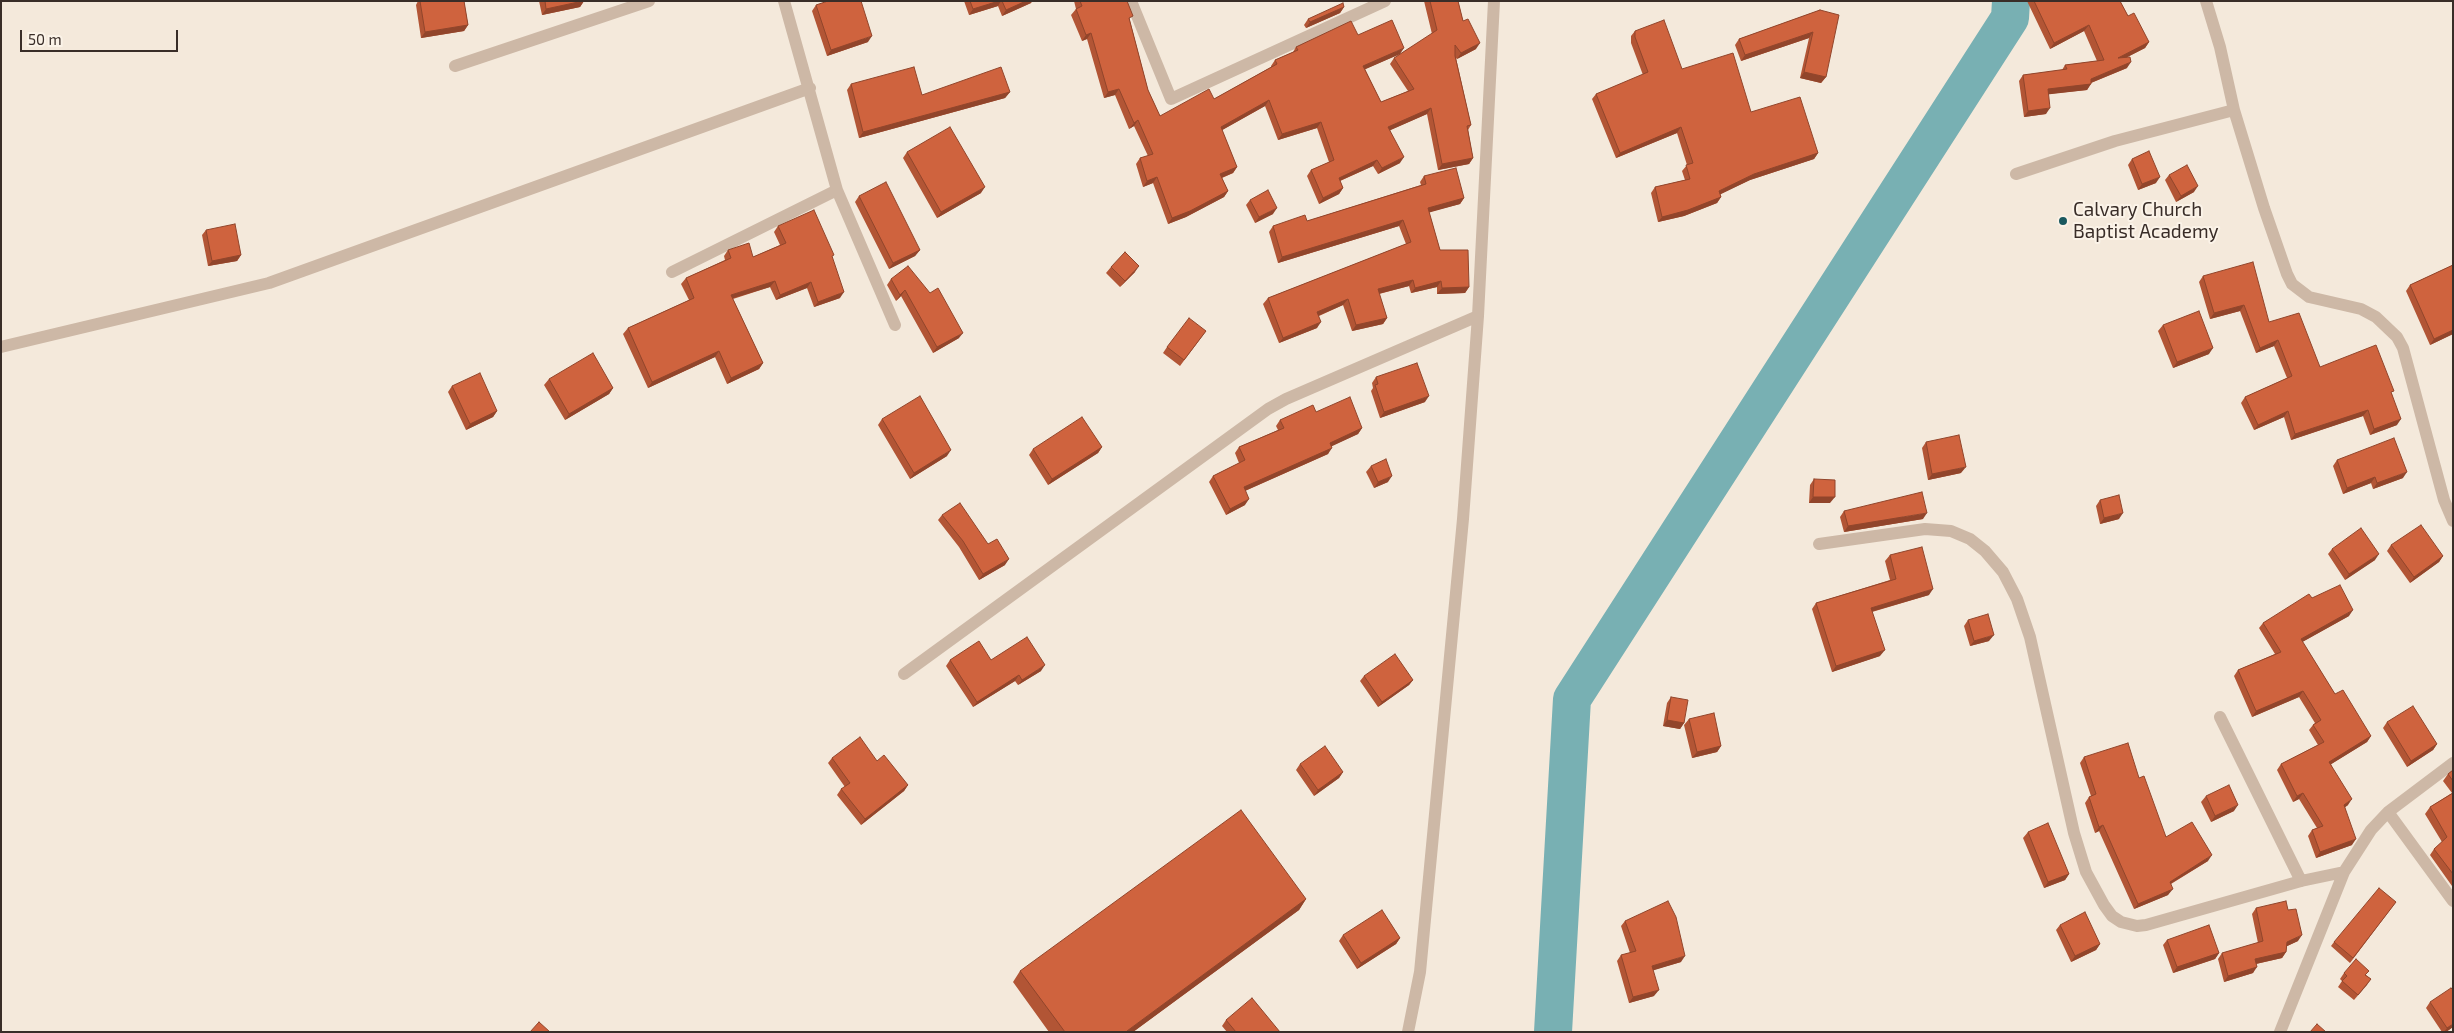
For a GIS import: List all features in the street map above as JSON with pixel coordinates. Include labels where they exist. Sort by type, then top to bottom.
[{"type":"street","points":[[455,66],[649,1]]},
{"type":"street","points":[[784,1],[810,88],[837,190],[895,325]]},
{"type":"street","points":[[1131,1],[1171,99],[1385,1]]},
{"type":"street","points":[[1408,1032],[1422,953],[1463,519],[1478,316],[1494,1]]},
{"type":"street","points":[[2206,1],[2220,47],[2234,110],[2264,208],[2292,284],[2309,297],[2361,309],[2376,317],[2397,337],[2403,348],[2444,500],[2453,521]]},
{"type":"street","points":[[1,347],[269,283],[810,88]]},
{"type":"street","points":[[2016,174],[2115,141],[2234,110]]},
{"type":"street","points":[[672,272],[837,190]]},
{"type":"street","points":[[904,674],[1268,410],[1286,400],[1478,316]]},
{"type":"street","points":[[1819,544],[1925,529],[1951,531],[1970,539],[1985,551],[2003,572],[2017,599],[2030,637],[2074,833],[2086,872],[2112,916],[2129,925],[2146,925],[2301,881],[2344,872]]},
{"type":"street","points":[[2220,716],[2301,881]]},
{"type":"street","points":[[2280,1032],[2344,872],[2372,830],[2388,812],[2453,763]]},
{"type":"street","points":[[2388,812],[2453,901]]},
{"type":"building","points":[[420,1],[464,1],[468,25],[425,32]]},
{"type":"building","points":[[545,1],[583,1],[546,9]]},
{"type":"building","points":[[828,1],[861,1],[872,36],[831,50],[816,5]]},
{"type":"building","points":[[970,1],[999,1],[973,9]]},
{"type":"building","points":[[1002,1],[1026,1],[1006,10]]},
{"type":"building","points":[[1080,1],[1127,1],[1133,16],[1129,18],[1148,90],[1160,116],[1209,89],[1214,99],[1277,64],[1275,60],[1298,50],[1296,47],[1351,21],[1358,35],[1392,20],[1404,48],[1363,66],[1381,102],[1414,89],[1394,58],[1437,30],[1430,1],[1458,1],[1463,21],[1468,19],[1480,43],[1461,53],[1455,45],[1455,56],[1471,125],[1467,126],[1473,158],[1442,164],[1431,108],[1388,127],[1404,157],[1382,168],[1377,160],[1339,178],[1343,188],[1323,198],[1311,170],[1334,160],[1321,122],[1282,134],[1269,100],[1221,127],[1237,167],[1220,174],[1228,191],[1190,211],[1172,218],[1157,177],[1147,181],[1140,158],[1153,154],[1138,120],[1134,123],[1119,89],[1108,92],[1091,33],[1086,35],[1076,9],[1082,6]]},
{"type":"building","points":[[2034,1],[2120,1],[2128,16],[2134,13],[2149,42],[2118,58],[2130,57],[2131,62],[2091,79],[2091,84],[2048,89],[2050,108],[2028,111],[2023,75],[2067,69],[2065,65],[2104,60],[2089,25],[2054,43]]},
{"type":"building","points":[[1343,3],[1344,7],[1310,22],[1308,19]]},
{"type":"building","points":[[1820,10],[1839,15],[1826,77],[1804,72],[1813,32],[1745,55],[1739,39]]},
{"type":"building","points":[[1664,20],[1682,69],[1733,53],[1751,112],[1800,97],[1818,153],[1754,174],[1719,191],[1721,197],[1688,210],[1662,217],[1655,187],[1690,179],[1686,165],[1693,163],[1681,127],[1620,153],[1596,94],[1648,72],[1635,37],[1635,31]]},
{"type":"building","points":[[914,67],[922,95],[1001,67],[1010,92],[863,132],[851,84]]},
{"type":"building","points":[[950,127],[985,187],[941,212],[907,152]]},
{"type":"building","points":[[2149,151],[2160,177],[2142,184],[2132,159]]},
{"type":"building","points":[[2187,165],[2198,186],[2181,196],[2169,175]]},
{"type":"building","points":[[1456,168],[1464,198],[1428,208],[1440,250],[1468,250],[1469,287],[1442,288],[1441,281],[1415,288],[1413,280],[1378,289],[1387,318],[1356,325],[1348,299],[1317,312],[1321,322],[1283,338],[1268,298],[1411,242],[1403,220],[1282,257],[1273,226],[1305,215],[1307,221],[1426,184],[1424,176]]},
{"type":"building","points":[[886,182],[920,250],[893,263],[859,196]]},
{"type":"building","points":[[1268,190],[1277,208],[1259,217],[1250,200]]},
{"type":"building","points":[[814,210],[834,255],[832,256],[844,292],[818,302],[811,282],[780,295],[775,281],[731,295],[763,363],[731,378],[719,351],[652,382],[628,328],[694,298],[686,278],[731,258],[728,250],[749,243],[753,257],[786,243],[778,226]]},
{"type":"building","points":[[235,224],[241,255],[212,261],[206,230]]},
{"type":"building","points":[[1125,252],[1139,266],[1125,281],[1111,267]]},
{"type":"building","points":[[2253,262],[2269,322],[2299,313],[2320,367],[2376,345],[2394,391],[2391,392],[2401,419],[2374,429],[2368,410],[2295,434],[2288,411],[2258,425],[2245,397],[2292,376],[2278,340],[2260,348],[2244,305],[2214,313],[2203,276]]},
{"type":"building","points":[[2453,265],[2453,330],[2434,339],[2410,285]]},
{"type":"building","points":[[908,266],[930,293],[938,288],[963,333],[937,347],[905,290],[900,295],[891,279]]},
{"type":"building","points":[[2199,311],[2213,348],[2177,362],[2163,325]]},
{"type":"building","points":[[1189,318],[1206,331],[1184,360],[1167,347]]},
{"type":"building","points":[[593,353],[613,388],[569,414],[549,379]]},
{"type":"building","points":[[1417,363],[1429,396],[1384,412],[1375,385],[1378,384],[1376,377]]},
{"type":"building","points":[[480,373],[497,411],[470,424],[452,386]]},
{"type":"building","points":[[920,396],[951,450],[914,473],[882,419]]},
{"type":"building","points":[[1350,397],[1362,428],[1330,443],[1332,448],[1244,487],[1249,499],[1230,509],[1213,476],[1245,460],[1239,447],[1284,428],[1280,420],[1313,405],[1316,412]]},
{"type":"building","points":[[1082,417],[1102,447],[1052,479],[1033,449]]},
{"type":"building","points":[[1959,435],[1966,467],[1932,474],[1926,442]]},
{"type":"building","points":[[2394,438],[2407,472],[2377,483],[2375,477],[2347,488],[2337,460]]},
{"type":"building","points":[[1386,459],[1392,476],[1378,482],[1371,466]]},
{"type":"building","points":[[1814,479],[1835,480],[1835,497],[1813,497]]},
{"type":"building","points":[[1922,492],[1927,513],[1848,526],[1844,511]]},
{"type":"building","points":[[2119,495],[2123,513],[2104,518],[2100,500]]},
{"type":"building","points":[[960,503],[988,544],[997,539],[1009,559],[983,574],[963,541],[942,515]]},
{"type":"building","points":[[2421,525],[2443,556],[2414,577],[2391,545]]},
{"type":"building","points":[[2361,528],[2379,554],[2349,574],[2332,549]]},
{"type":"building","points":[[1922,547],[1933,589],[1871,608],[1885,650],[1836,666],[1816,603],[1896,579],[1890,555]]},
{"type":"building","points":[[2340,585],[2353,610],[2301,639],[2335,694],[2343,690],[2371,736],[2329,762],[2352,799],[2344,805],[2356,839],[2320,852],[2312,830],[2323,826],[2303,793],[2297,796],[2281,764],[2324,742],[2313,725],[2321,720],[2303,691],[2256,711],[2238,670],[2281,652],[2263,623],[2309,594],[2312,598]]},
{"type":"building","points":[[1988,614],[1994,635],[1974,641],[1968,620]]},
{"type":"building","points":[[1027,637],[1045,665],[1022,680],[1019,675],[977,702],[950,660],[979,641],[991,660]]},
{"type":"building","points":[[1395,654],[1413,680],[1382,702],[1364,676]]},
{"type":"building","points":[[1671,697],[1688,700],[1684,723],[1667,720]]},
{"type":"building","points":[[2413,706],[2437,744],[2411,761],[2387,722]]},
{"type":"building","points":[[1714,713],[1721,746],[1697,752],[1689,719]]},
{"type":"building","points":[[860,737],[877,761],[884,755],[908,785],[865,819],[841,789],[850,783],[832,758]]},
{"type":"building","points":[[2128,743],[2139,778],[2144,776],[2166,837],[2192,822],[2212,855],[2170,882],[2173,889],[2138,904],[2103,825],[2099,827],[2089,797],[2096,794],[2084,757]]},
{"type":"building","points":[[1325,746],[1343,772],[1318,790],[1300,764]]},
{"type":"building","points":[[2453,770],[2453,781],[2448,774]]},
{"type":"building","points":[[2229,785],[2238,805],[2215,816],[2206,796]]},
{"type":"building","points":[[2453,793],[2453,874],[2434,849],[2447,837],[2430,807]]},
{"type":"building","points":[[1241,810],[1306,899],[1127,1032],[1065,1032],[1020,971]]},
{"type":"building","points":[[2048,823],[2069,874],[2048,882],[2028,832]]},
{"type":"building","points":[[2379,888],[2396,902],[2353,958],[2334,942]]},
{"type":"building","points":[[1668,901],[1676,917],[1685,956],[1652,966],[1659,990],[1633,997],[1621,955],[1636,951],[1625,921]]},
{"type":"building","points":[[2286,901],[2288,910],[2296,909],[2302,935],[2287,942],[2286,952],[2255,959],[2257,967],[2228,976],[2222,953],[2263,941],[2256,908]]},
{"type":"building","points":[[1382,910],[1400,938],[1361,963],[1343,935]]},
{"type":"building","points":[[2085,912],[2100,944],[2075,956],[2060,925]]},
{"type":"building","points":[[2209,925],[2219,953],[2177,967],[2167,940]]},
{"type":"building","points":[[2356,959],[2369,971],[2365,975],[2371,979],[2358,995],[2342,981],[2347,976],[2344,973]]},
{"type":"building","points":[[2451,988],[2453,990],[2453,1024],[2447,1028],[2430,1002]]},
{"type":"building","points":[[1252,998],[1280,1032],[1236,1032],[1226,1020]]},
{"type":"building","points":[[539,1022],[550,1032],[530,1032]]},
{"type":"building","points":[[2317,1024],[2326,1032],[2310,1032]]},
{"type":"waterway","points":[[1553,1032],[1572,699],[2010,18],[2011,1]]},
{"type":"place","name":"Calvary Church Baptist Academy","points":[[2063,221]]}]
